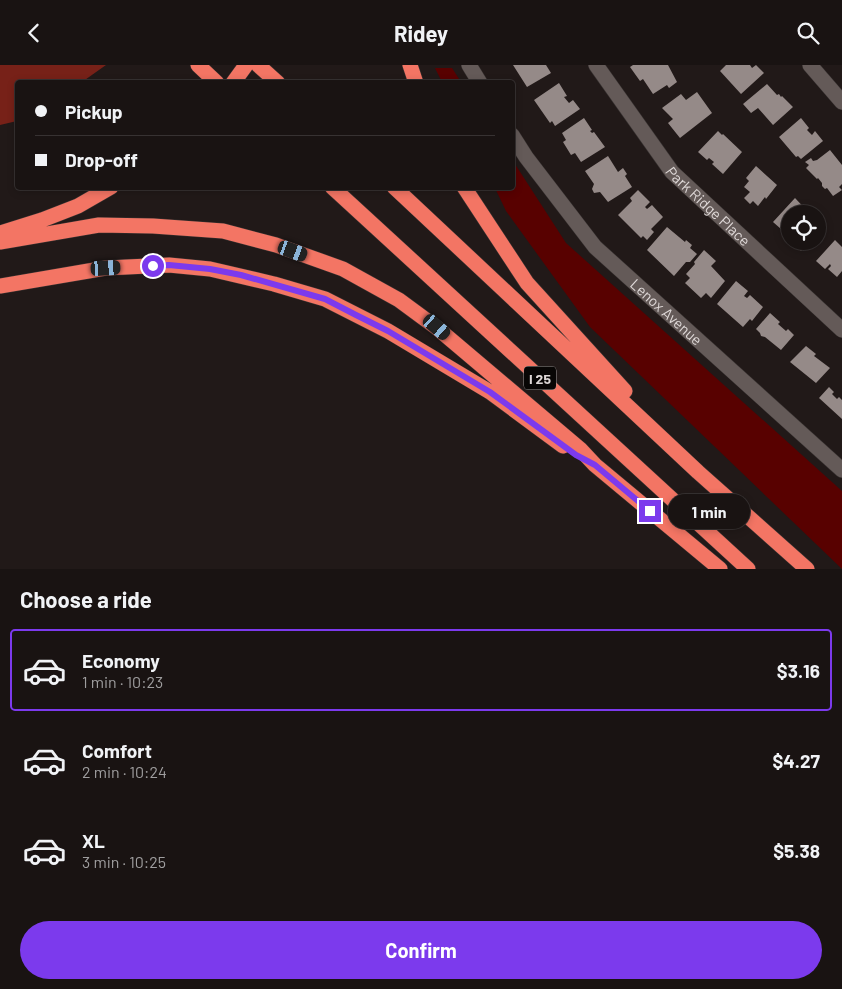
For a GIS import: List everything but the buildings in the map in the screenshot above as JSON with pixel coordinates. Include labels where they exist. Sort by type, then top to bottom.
[{"type":"highway","points":[[198,65],[214,80]]},
{"type":"highway","points":[[236,80],[246,65]]},
{"type":"highway","points":[[258,65],[275,80]]},
{"type":"highway","points":[[410,65],[415,80]]},
{"type":"highway","points":[[0,233],[78,206],[106,190]]},
{"type":"highway","name":"I 25","points":[[335,190],[748,569]]},
{"type":"highway","name":"I 25","points":[[397,190],[698,472],[807,569]]},
{"type":"highway","points":[[466,190],[527,283],[698,472]]},
{"type":"highway","points":[[0,242],[99,225],[153,226],[223,231],[276,245],[343,269],[398,300],[437,327],[580,449],[595,465],[720,569]]},
{"type":"highway","points":[[0,286],[106,268],[169,265],[210,269],[241,275],[325,299],[388,331],[490,392],[576,455],[595,465]]},
{"type":"street","points":[[469,65],[478,80]]},
{"type":"street","name":"Park Ridge Place","points":[[596,65],[672,172],[842,330]]},
{"type":"street","points":[[810,65],[842,102]]},
{"type":"street","name":"Lenox Avenue","points":[[515,140],[526,157],[595,247],[842,470]]},
{"type":"shaded area","points":[[0,65],[106,65],[85,80],[15,80],[15,121],[0,125]]},
{"type":"shaded area","points":[[435,68],[452,68],[460,80],[441,80]]},
{"type":"shaded area","points":[[515,164],[566,243],[842,491],[842,569],[590,327],[506,211],[496,190],[515,190]]},
{"type":"route","points":[[153,266],[169,265],[210,269],[241,275],[325,299],[388,331],[490,392],[576,455],[595,465],[650,511]]}]
